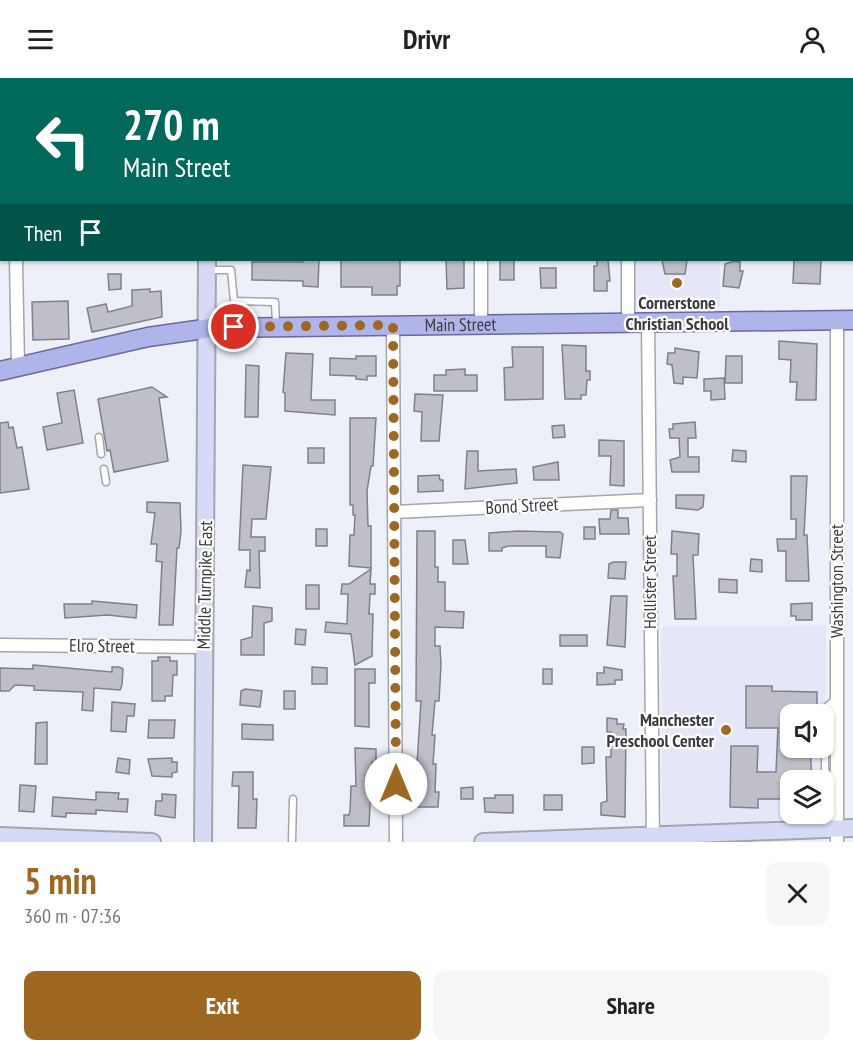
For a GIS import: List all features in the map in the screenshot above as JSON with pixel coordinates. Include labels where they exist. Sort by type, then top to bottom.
[{"type":"main road","name":"Middle Turnpike East","points":[[203,842],[207,265]]},
{"type":"main road","name":"Main Street","points":[[0,370],[148,337],[208,328],[845,320]]},
{"type":"main road","points":[[483,842],[842,833]]},
{"type":"main road","points":[[0,836],[152,842]]},
{"type":"street","points":[[16,261],[18,366]]},
{"type":"street","points":[[481,261],[481,324]]},
{"type":"street","points":[[628,261],[628,322]]},
{"type":"street","name":"Washington Street","points":[[842,833],[837,784],[837,698],[845,320]]},
{"type":"street","name":"Hollister Street","points":[[648,321],[652,838]]},
{"type":"street","points":[[393,325],[396,842]]},
{"type":"street","name":"Bond Street","points":[[394,512],[650,500]]},
{"type":"street","name":"Elro Street","points":[[0,645],[204,646]]},
{"type":"lane","points":[[207,265],[231,270],[234,301],[275,302],[276,327]]},
{"type":"lane","points":[[99,437],[102,454]]},
{"type":"lane","points":[[104,469],[106,482]]},
{"type":"lane","points":[[292,799],[292,842]]},
{"type":"shaded area","name":"Cornerstone Christian School","points":[[633,261],[720,261],[720,307],[633,308]]},
{"type":"shaded area","name":"Manchester Preschool Center","points":[[826,626],[826,704],[780,704],[780,758],[826,758],[826,770],[780,770],[780,820],[662,825],[661,627]]},
{"type":"building","points":[[319,261],[318,287],[303,286],[303,281],[252,280],[252,262]]},
{"type":"building","points":[[341,261],[400,261],[400,286],[397,286],[397,295],[372,295],[372,287],[341,287]]},
{"type":"building","points":[[446,261],[464,261],[464,288],[447,289]]},
{"type":"building","points":[[500,261],[514,261],[514,280],[500,280]]},
{"type":"building","points":[[597,261],[608,261],[610,281],[607,281],[607,291],[594,291],[594,266],[597,266]]},
{"type":"building","points":[[662,261],[687,261],[685,274],[665,274]]},
{"type":"building","points":[[794,261],[821,261],[820,284],[793,283]]},
{"type":"building","points":[[740,262],[740,271],[743,271],[739,288],[723,286],[725,264]]},
{"type":"building","points":[[540,268],[556,268],[556,288],[541,288]]},
{"type":"building","points":[[108,274],[121,274],[121,289],[109,290]]},
{"type":"building","points":[[150,289],[150,292],[161,291],[162,317],[92,332],[87,308],[106,304],[108,312],[132,306],[132,290]]},
{"type":"building","points":[[68,301],[69,339],[33,340],[32,302]]},
{"type":"building","points":[[779,341],[817,344],[816,400],[796,400],[797,382],[790,382],[791,360],[779,359]]},
{"type":"building","points":[[562,345],[586,346],[586,371],[590,371],[590,380],[587,380],[586,395],[581,395],[581,399],[565,399]]},
{"type":"building","points":[[512,347],[543,347],[543,399],[505,400],[504,368],[513,367]]},
{"type":"building","points":[[675,348],[699,352],[697,378],[683,377],[683,384],[674,383],[672,365],[667,364],[668,353],[675,353]]},
{"type":"building","points":[[286,353],[313,354],[311,400],[335,400],[335,415],[285,411],[285,393],[283,392]]},
{"type":"building","points":[[356,356],[376,356],[376,376],[367,376],[367,380],[356,379],[356,376],[330,375],[330,358],[356,359]]},
{"type":"building","points":[[726,356],[742,356],[742,383],[725,383]]},
{"type":"building","points":[[246,365],[259,366],[258,417],[245,417]]},
{"type":"building","points":[[465,369],[465,375],[477,375],[477,391],[434,391],[434,375],[446,375],[446,370]]},
{"type":"building","points":[[724,378],[725,399],[711,400],[711,391],[704,391],[704,379]]},
{"type":"building","points":[[152,387],[167,397],[159,398],[168,461],[114,472],[110,450],[107,451],[98,399]]},
{"type":"building","points":[[74,390],[83,443],[47,450],[43,427],[62,423],[57,393]]},
{"type":"building","points":[[415,394],[443,395],[439,441],[421,441],[422,412],[414,411]]},
{"type":"building","points":[[350,418],[376,418],[373,466],[371,466],[367,491],[368,526],[371,526],[371,568],[349,566],[350,535],[354,535],[355,515],[353,515],[353,505],[350,505]]},
{"type":"building","points":[[8,422],[9,428],[13,427],[17,448],[22,447],[29,489],[0,493],[0,423]]},
{"type":"building","points":[[695,422],[696,438],[688,438],[688,457],[699,457],[699,472],[672,472],[670,460],[680,457],[679,438],[670,438],[669,429],[673,429],[673,424]]},
{"type":"building","points":[[564,425],[565,437],[553,438],[552,426]]},
{"type":"building","points":[[599,440],[624,441],[624,486],[610,485],[611,456],[599,456]]},
{"type":"building","points":[[308,448],[324,448],[324,463],[308,463]]},
{"type":"building","points":[[733,450],[746,451],[746,462],[732,461]]},
{"type":"building","points":[[467,451],[478,451],[478,471],[516,469],[517,483],[465,489]]},
{"type":"building","points":[[558,462],[559,480],[534,480],[533,467]]},
{"type":"building","points":[[243,465],[271,467],[266,519],[252,519],[251,537],[265,537],[265,551],[259,551],[260,588],[245,587],[247,570],[250,571],[250,550],[239,550]]},
{"type":"building","points":[[439,475],[440,480],[443,480],[443,491],[418,492],[418,476]]},
{"type":"building","points":[[791,476],[807,476],[804,535],[807,535],[809,581],[786,581],[786,551],[778,551],[777,539],[796,539],[796,519],[791,519]]},
{"type":"building","points":[[676,495],[704,495],[703,507],[698,510],[676,508]]},
{"type":"building","points":[[147,502],[180,503],[181,531],[179,548],[177,548],[173,625],[159,625],[162,562],[156,561],[157,544],[151,544],[155,513],[147,512]]},
{"type":"building","points":[[611,510],[618,510],[618,518],[628,518],[629,534],[600,534],[599,519],[610,519]]},
{"type":"building","points":[[584,527],[595,527],[595,539],[584,539]]},
{"type":"building","points":[[316,529],[327,529],[327,546],[316,546]]},
{"type":"building","points":[[417,531],[435,531],[435,567],[438,567],[438,582],[445,582],[445,611],[464,612],[463,628],[435,627],[435,646],[440,646],[441,665],[439,701],[435,701],[432,735],[435,735],[433,764],[436,764],[435,792],[439,792],[438,807],[418,807],[418,780],[416,780],[421,701],[416,701]]},
{"type":"building","points":[[672,531],[699,534],[698,555],[693,555],[696,619],[675,619],[673,576],[677,576],[677,554],[671,554]]},
{"type":"building","points":[[560,532],[563,534],[560,558],[546,557],[546,546],[508,546],[502,548],[502,551],[489,551],[489,533]]},
{"type":"building","points":[[453,540],[465,540],[468,564],[453,564]]},
{"type":"building","points":[[751,559],[762,560],[762,572],[750,571]]},
{"type":"building","points":[[626,562],[625,579],[608,578],[609,564]]},
{"type":"building","points":[[371,569],[370,584],[375,584],[375,594],[370,594],[369,614],[373,614],[372,656],[355,665],[351,634],[325,632],[326,622],[347,624],[348,594],[341,594],[342,584],[349,584]]},
{"type":"building","points":[[719,579],[737,580],[737,593],[719,592]]},
{"type":"building","points":[[306,585],[319,585],[319,609],[306,609]]},
{"type":"building","points":[[611,596],[627,596],[625,647],[607,645]]},
{"type":"building","points":[[92,601],[137,605],[136,618],[107,615],[65,618],[64,604],[92,604]]},
{"type":"building","points":[[812,603],[812,620],[796,620],[796,616],[791,616],[791,604]]},
{"type":"building","points":[[253,606],[272,608],[272,621],[264,623],[264,655],[241,655],[241,640],[252,637]]},
{"type":"building","points":[[296,629],[306,630],[305,645],[295,644]]},
{"type":"building","points":[[560,635],[587,635],[587,646],[560,646]]},
{"type":"building","points":[[158,657],[170,657],[170,661],[177,661],[177,675],[173,675],[172,696],[165,696],[165,701],[152,701],[152,661],[158,661]]},
{"type":"building","points":[[33,665],[112,672],[112,667],[119,667],[123,669],[122,685],[120,690],[94,688],[93,711],[82,710],[83,692],[34,690],[34,686],[15,685],[9,691],[0,691],[0,668],[33,669]]},
{"type":"building","points":[[312,667],[327,668],[327,684],[312,684]]},
{"type":"building","points":[[604,667],[622,670],[622,680],[615,680],[615,684],[597,685],[597,673],[604,673]]},
{"type":"building","points":[[355,669],[375,669],[375,683],[369,683],[369,727],[355,726]]},
{"type":"building","points":[[543,669],[552,669],[552,684],[543,684]]},
{"type":"building","points":[[746,686],[772,686],[772,691],[817,692],[817,704],[780,704],[780,758],[811,758],[811,770],[780,770],[780,799],[758,799],[758,808],[730,807],[731,746],[758,746],[757,772],[776,772],[778,728],[746,728]]},
{"type":"building","points":[[245,689],[262,691],[260,707],[240,705],[241,691]]},
{"type":"building","points":[[284,691],[295,691],[295,709],[284,709]]},
{"type":"building","points":[[112,702],[135,704],[134,716],[127,716],[126,732],[111,731]]},
{"type":"building","points":[[607,718],[617,719],[617,724],[624,724],[623,729],[626,729],[625,817],[601,815],[601,803],[607,801],[606,757],[611,757],[611,732],[607,732]]},
{"type":"building","points":[[149,720],[175,720],[174,738],[148,738]]},
{"type":"building","points":[[47,722],[47,764],[35,764],[36,723]]},
{"type":"building","points":[[242,724],[273,725],[273,740],[242,739]]},
{"type":"building","points":[[582,747],[594,747],[594,763],[582,764]]},
{"type":"building","points":[[355,748],[376,749],[376,762],[372,762],[369,826],[344,826],[344,815],[349,815],[350,811],[351,786],[356,786]]},
{"type":"building","points":[[118,758],[130,760],[129,774],[116,772]]},
{"type":"building","points":[[172,758],[172,762],[177,762],[177,772],[172,773],[172,777],[152,776],[148,759]]},
{"type":"building","points":[[233,772],[253,772],[253,799],[257,799],[256,828],[238,828],[239,786],[232,786]]},
{"type":"building","points":[[20,785],[36,786],[34,812],[19,811]]},
{"type":"building","points":[[473,787],[473,799],[461,799],[461,788]]},
{"type":"building","points":[[96,792],[119,793],[118,799],[128,799],[127,812],[96,810],[96,814],[66,813],[66,817],[52,816],[53,797],[96,800]]},
{"type":"building","points":[[162,794],[176,795],[175,818],[155,815],[156,801],[162,801]]},
{"type":"building","points":[[495,795],[513,795],[513,813],[485,812],[484,798],[495,798]]},
{"type":"building","points":[[544,795],[562,795],[562,810],[544,810]]},
{"type":"place","name":"Cornerstone Christian School","points":[[677,283]]},
{"type":"place","name":"Manchester Preschool Center","points":[[726,730]]},
{"type":"route","points":[[234,327],[393,325],[396,784]]}]
